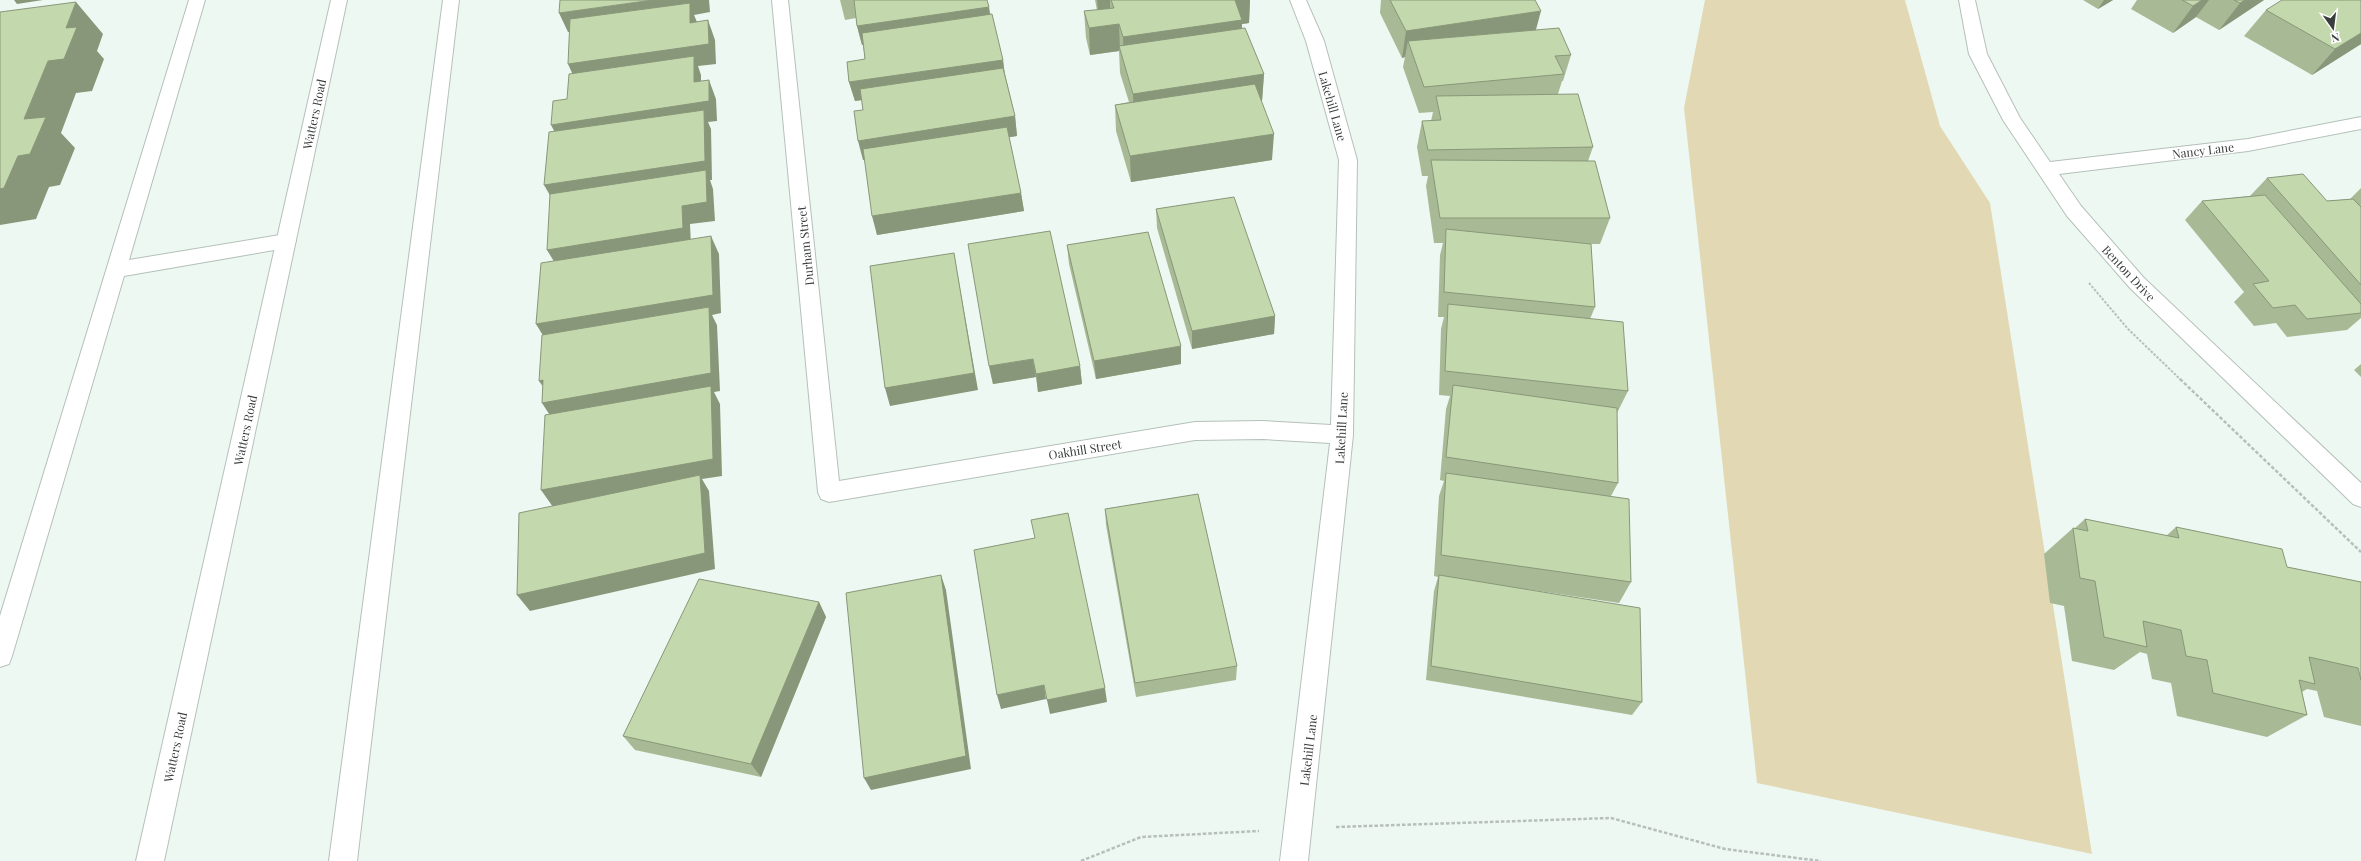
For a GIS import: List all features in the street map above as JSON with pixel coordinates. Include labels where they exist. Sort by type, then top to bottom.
[{"type":"street","points":[[0,656],[197,0]]},
{"type":"street","name":"Watters Road","points":[[150,861],[339,0]]},
{"type":"street","points":[[343,861],[451,0]]},
{"type":"street","name":"Durham Street","points":[[780,0],[829,492]]},
{"type":"street","name":"Lakehill Lane","points":[[1294,861],[1316,680],[1342,436],[1348,160],[1315,41],[1298,0]]},
{"type":"street","name":"Benton Drive","points":[[1967,0],[1978,54],[2012,120],[2077,215],[2137,283],[2361,498]]},
{"type":"street","name":"Nancy Lane","points":[[2045,169],[2248,145],[2361,123]]},
{"type":"street","points":[[116,270],[286,241]]},
{"type":"street","name":"Oakhill Street","points":[[829,492],[1195,431],[1263,430],[1342,436]]},
{"type":"path","points":[[1081,861],[1141,837],[1298,828],[1611,818],[1725,849],[1821,861]]},
{"type":"shaded area","points":[[1705,0],[1905,0],[1940,126],[1990,203],[2092,854],[1757,783],[1684,108]]},
{"type":"building","points":[[560,0],[653,0],[559,13]]},
{"type":"building","points":[[854,0],[987,0],[989,7],[857,26]]},
{"type":"building","points":[[1111,0],[1235,0],[1242,20],[1123,37],[1119,24],[1089,28],[1084,11],[1114,8]]},
{"type":"building","points":[[1390,0],[1535,0],[1541,11],[1406,31]]},
{"type":"building","points":[[2182,0],[2202,0],[2193,6]]},
{"type":"building","points":[[2234,0],[2245,0],[2240,3]]},
{"type":"building","points":[[2282,0],[2361,0],[2361,33],[2335,49],[2266,10]]},
{"type":"building","points":[[76,2],[66,28],[77,27],[64,59],[48,61],[24,119],[46,117],[30,154],[18,156],[4,188],[0,189],[0,12]]},
{"type":"building","points":[[690,3],[690,23],[708,20],[709,44],[568,64],[570,19]]},
{"type":"building","points":[[992,14],[1003,60],[849,82],[847,62],[865,59],[862,33]]},
{"type":"building","points":[[1245,28],[1264,74],[1133,94],[1119,46]]},
{"type":"building","points":[[1559,28],[1571,55],[1555,56],[1564,74],[1424,87],[1408,41]]},
{"type":"building","points":[[694,56],[694,82],[709,80],[709,101],[551,125],[553,101],[567,99],[569,74]]},
{"type":"building","points":[[1003,68],[1015,116],[858,141],[854,111],[863,110],[860,89]]},
{"type":"building","points":[[1255,84],[1274,134],[1130,156],[1115,105]]},
{"type":"building","points":[[1578,94],[1593,147],[1428,150],[1422,121],[1441,120],[1436,96]]},
{"type":"building","points":[[704,110],[705,161],[544,185],[549,132]]},
{"type":"building","points":[[1007,127],[1021,193],[872,216],[863,149]]},
{"type":"building","points":[[1431,160],[1595,161],[1610,218],[1440,218]]},
{"type":"building","points":[[706,170],[707,202],[682,206],[683,228],[547,250],[550,194]]},
{"type":"building","points":[[2303,174],[2327,201],[2353,199],[2361,207],[2361,285],[2267,178]]},
{"type":"building","points":[[2265,195],[2361,304],[2361,313],[2307,319],[2295,305],[2273,308],[2253,284],[2269,281],[2202,201]]},
{"type":"building","points":[[1234,197],[1275,316],[1192,331],[1156,209]]},
{"type":"building","points":[[1446,229],[1591,244],[1595,307],[1444,292]]},
{"type":"building","points":[[1050,231],[1080,366],[1036,374],[1033,359],[989,366],[968,244]]},
{"type":"building","points":[[1148,232],[1181,346],[1094,361],[1067,245]]},
{"type":"building","points":[[711,236],[713,295],[536,324],[541,263]]},
{"type":"building","points":[[954,253],[974,373],[885,388],[870,266]]},
{"type":"building","points":[[1448,304],[1623,322],[1628,391],[1445,371]]},
{"type":"building","points":[[709,307],[711,373],[542,403],[543,380],[539,381],[542,335]]},
{"type":"building","points":[[1453,385],[1617,408],[1618,483],[1446,457]]},
{"type":"building","points":[[711,386],[713,459],[541,490],[545,415]]},
{"type":"building","points":[[1446,473],[1629,499],[1631,582],[1441,555]]},
{"type":"building","points":[[700,475],[705,553],[517,595],[519,513]]},
{"type":"building","points":[[1198,494],[1237,666],[1135,683],[1105,509]]},
{"type":"building","points":[[1068,513],[1105,688],[1047,700],[1044,685],[997,695],[974,550],[1035,538],[1031,520]]},
{"type":"building","points":[[2085,519],[2179,538],[2176,527],[2282,549],[2287,567],[2361,582],[2361,680],[2358,668],[2309,657],[2315,684],[2299,680],[2307,715],[2213,693],[2207,660],[2186,656],[2181,630],[2143,621],[2147,647],[2104,637],[2095,581],[2080,578],[2073,528],[2088,531]]},
{"type":"building","points":[[941,575],[966,756],[864,778],[846,593]]},
{"type":"building","points":[[1439,575],[1640,608],[1642,702],[1431,666]]},
{"type":"building","points":[[699,579],[819,602],[751,764],[623,736]]}]
